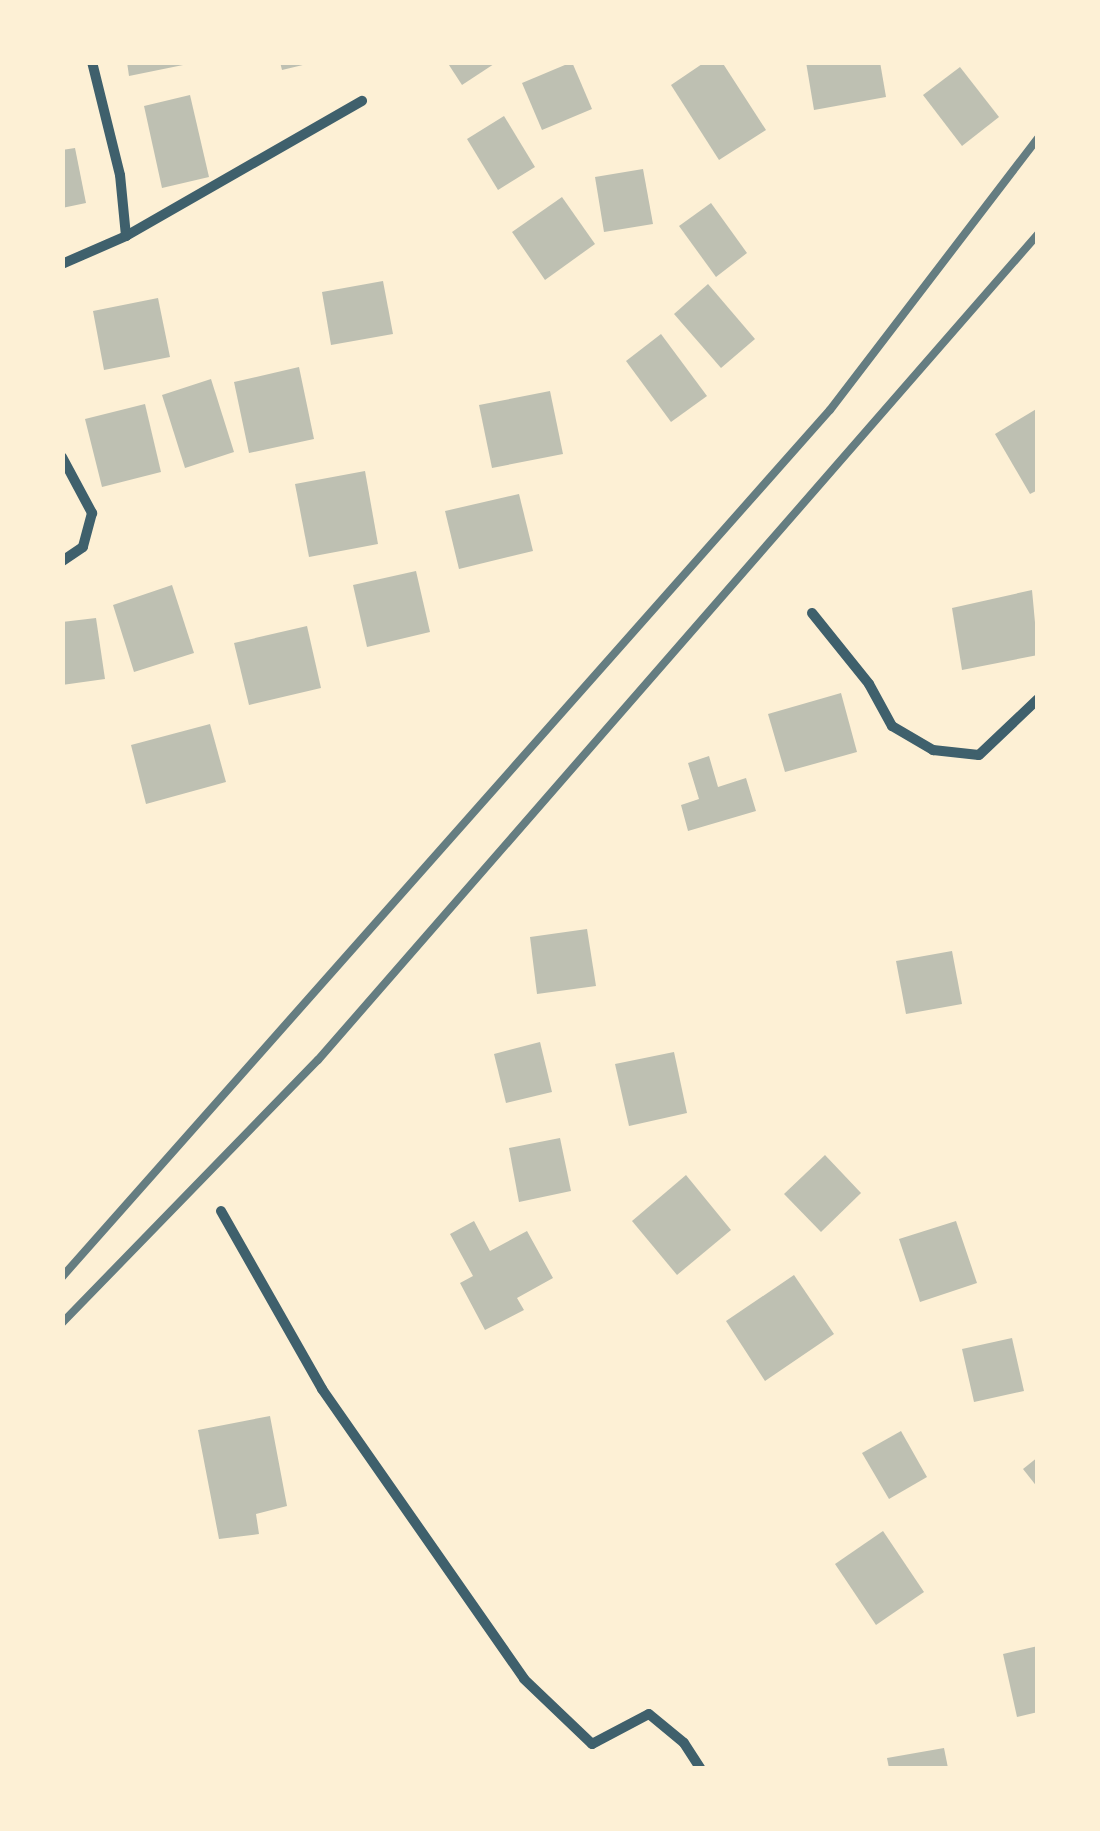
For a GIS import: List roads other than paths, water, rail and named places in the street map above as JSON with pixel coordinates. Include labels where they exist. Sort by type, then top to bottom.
[{"type":"street","points":[[92,62],[120,175],[126,236]]},
{"type":"street","points":[[62,264],[126,236],[362,101]]},
{"type":"street","points":[[62,458],[92,514],[83,547],[62,561]]},
{"type":"street","points":[[812,613],[869,684],[892,726],[933,750],[979,755],[1038,698]]},
{"type":"street","points":[[220,1211],[322,1388],[524,1679],[592,1744],[648,1714],[684,1743],[700,1768]]},
{"type":"railway","points":[[62,1277],[830,410],[1038,138]]},
{"type":"railway","points":[[62,1323],[318,1060],[1038,234]]}]
